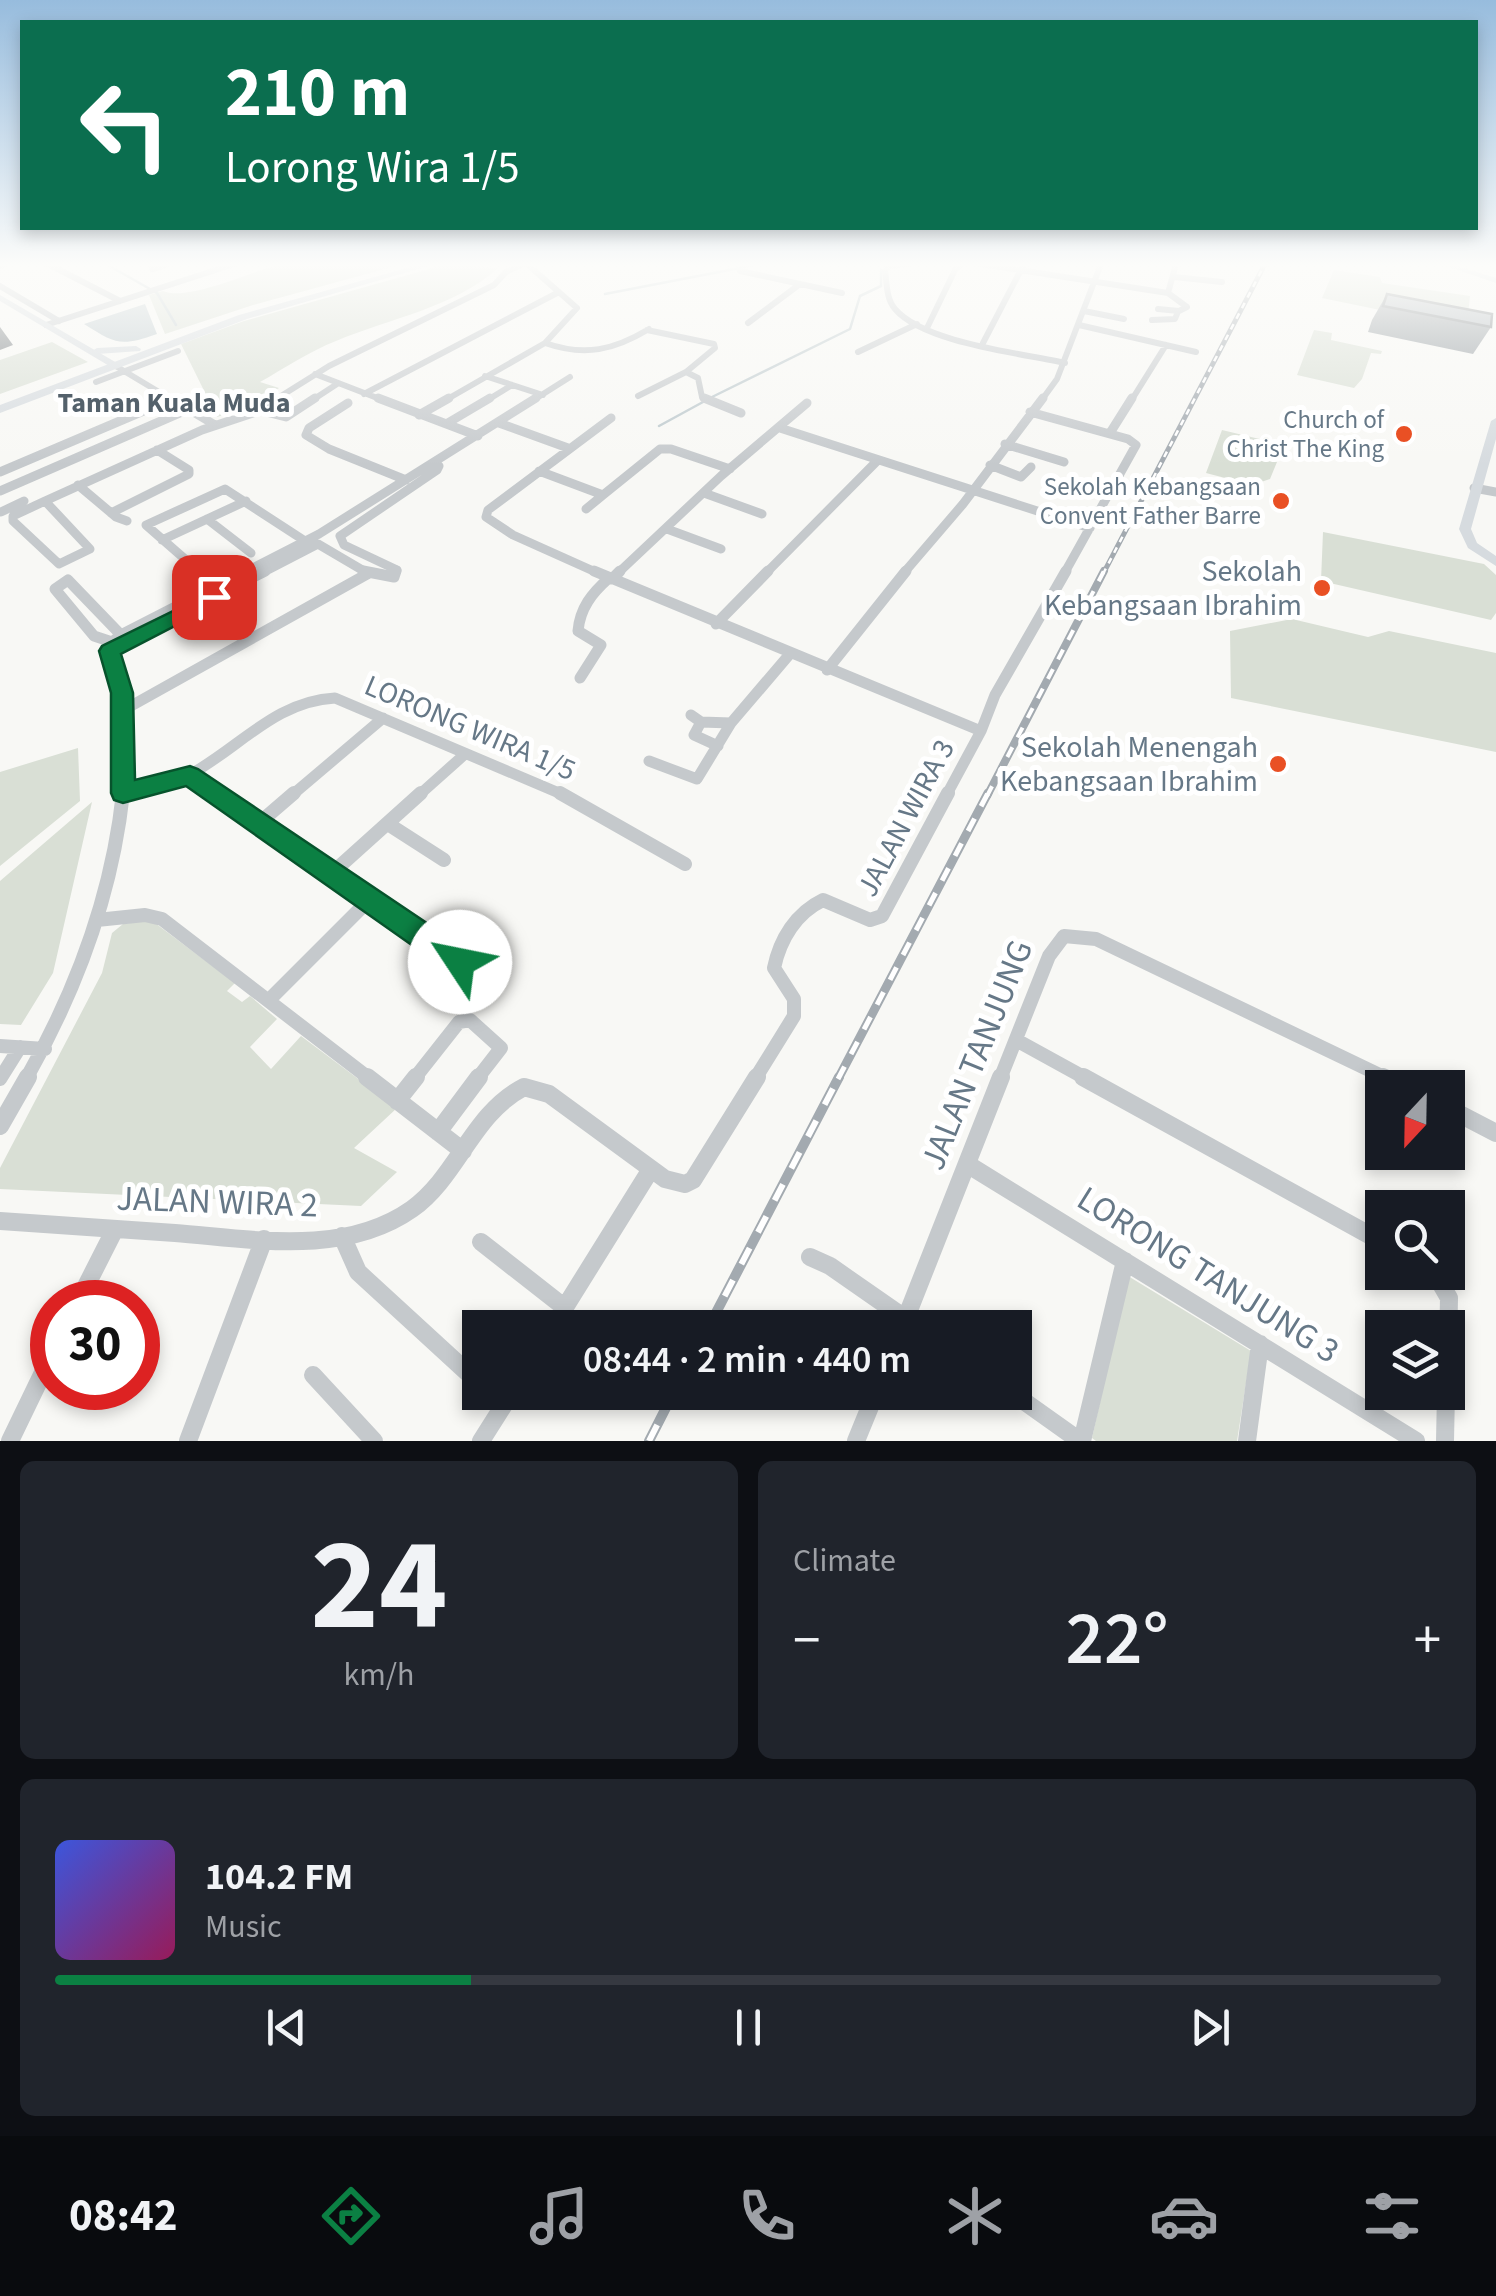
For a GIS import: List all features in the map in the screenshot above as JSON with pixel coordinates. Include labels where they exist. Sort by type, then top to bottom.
[{"type":"main road","points":[[57,331],[120,366]]},
{"type":"main road","points":[[94,352],[121,352],[196,331]]},
{"type":"main road","points":[[0,406],[120,366],[205,331]]},
{"type":"main road","points":[[0,406],[82,372],[120,366],[150,346]]},
{"type":"main road","points":[[82,372],[94,361],[94,352]]},
{"type":"main road","points":[[1496,421],[1466,520],[1472,545],[1496,562]]},
{"type":"street","points":[[0,512],[212,422],[258,410],[315,374],[400,331]]},
{"type":"street","points":[[364,394],[484,331]]},
{"type":"street","points":[[419,415],[545,342],[555,331]]},
{"type":"street","points":[[545,342],[572,353],[590,352],[622,346],[645,331]]},
{"type":"street","points":[[638,396],[686,372],[710,354],[714,344],[658,331]]},
{"type":"street","points":[[858,352],[902,331]]},
{"type":"street","points":[[938,331],[1065,363]]},
{"type":"street","points":[[983,344],[989,331]]},
{"type":"street","points":[[826,670],[974,490],[1065,363],[1077,331]]},
{"type":"street","points":[[1105,331],[1196,352]]},
{"type":"street","points":[[1030,412],[1110,433],[1166,346]]},
{"type":"street","points":[[96,382],[120,366],[178,351]]},
{"type":"street","points":[[120,366],[212,422]]},
{"type":"street","points":[[686,372],[698,378],[700,394],[708,400],[742,412]]},
{"type":"street","points":[[315,374],[478,436]]},
{"type":"street","points":[[486,376],[543,395]]},
{"type":"street","points":[[0,1126],[74,989],[98,920],[123,793],[122,693],[114,643],[68,580],[56,588],[94,636],[114,643],[311,541],[570,378]]},
{"type":"street","points":[[258,410],[286,417],[337,384]]},
{"type":"street","points":[[446,424],[512,384]]},
{"type":"street","points":[[0,472],[174,398]]},
{"type":"street","points":[[348,403],[309,428],[306,435],[329,450],[406,480]]},
{"type":"street","points":[[580,678],[601,645],[576,628],[588,597],[806,403]]},
{"type":"street","points":[[0,491],[97,454],[191,408]]},
{"type":"street","points":[[611,418],[488,510],[486,517],[513,535],[716,624],[981,731]]},
{"type":"street","points":[[44,500],[89,547],[88,552],[56,564],[12,521],[18,513],[44,500],[212,422]]},
{"type":"street","points":[[499,423],[568,448]]},
{"type":"street","points":[[780,428],[1090,528]]},
{"type":"street","name":"JALAN WIRA 3","points":[[549,1094],[665,1179],[685,1184],[700,1170],[794,1016],[794,998],[775,976],[778,951],[798,918],[823,900],[870,920],[879,919],[981,731],[995,695],[1136,447],[1132,440],[1110,433]]},
{"type":"street","points":[[1005,444],[1064,462]]},
{"type":"street","points":[[586,509],[663,448],[730,469]]},
{"type":"street","points":[[111,513],[189,474],[189,470],[156,450]]},
{"type":"street","points":[[716,624],[878,460]]},
{"type":"street","points":[[217,587],[146,525],[225,489],[311,541],[386,579],[398,572],[344,546],[340,536],[437,470],[439,466],[433,464]]},
{"type":"street","points":[[990,465],[1020,477],[1032,466]]},
{"type":"street","points":[[539,471],[603,495]]},
{"type":"street","points":[[78,485],[111,513],[127,521]]},
{"type":"street","points":[[1475,486],[1496,492]]},
{"type":"street","points":[[704,493],[762,514]]},
{"type":"street","points":[[162,540],[246,501]]},
{"type":"street","points":[[206,520],[251,554]]},
{"type":"street","points":[[667,528],[721,549]]},
{"type":"street","points":[[114,643],[311,541]]},
{"type":"street","points":[[122,711],[369,573]]},
{"type":"street","points":[[650,761],[694,780],[701,775],[731,724],[789,655]]},
{"type":"street","name":"LORONG WIRA 1/5","points":[[123,793],[190,776],[260,726],[316,698],[335,698],[571,798],[685,864]]},
{"type":"street","points":[[258,824],[383,718]]},
{"type":"street","points":[[718,746],[694,735],[696,718],[731,724]]},
{"type":"street","points":[[330,874],[465,754]]},
{"type":"street","points":[[190,776],[460,962]]},
{"type":"street","points":[[388,824],[444,860]]},
{"type":"street","points":[[268,1000],[368,901]]},
{"type":"street","points":[[98,920],[145,915],[162,919],[463,1150]]},
{"type":"street","name":"JALAN TANJUNG","points":[[914,1310],[966,1164],[1058,941],[1072,934],[1096,939],[1369,1070]]},
{"type":"street","points":[[397,1101],[459,1022],[470,1020],[501,1048],[438,1132]]},
{"type":"street","points":[[1016,1040],[1365,1233]]},
{"type":"street","points":[[0,1046],[45,1048]]},
{"type":"street","points":[[0,1079],[20,1047]]},
{"type":"street","name":"JALAN WIRA 2","points":[[0,1221],[293,1241],[342,1236],[388,1221],[420,1204],[504,1097],[524,1088],[549,1094]]},
{"type":"street","points":[[1465,1117],[1496,1133]]},
{"type":"street","name":"LORONG TANJUNG 3","points":[[966,1164],[1416,1441]]},
{"type":"street","points":[[562,1310],[652,1169]]},
{"type":"street","points":[[89,1280],[115,1229]]},
{"type":"street","points":[[342,1236],[358,1272],[462,1367]]},
{"type":"street","points":[[188,1441],[264,1239]]},
{"type":"street","points":[[481,1242],[564,1307]]},
{"type":"street","points":[[810,1256],[889,1310]]},
{"type":"street","points":[[1032,1406],[1081,1441],[1125,1261]]},
{"type":"street","points":[[1247,1441],[1260,1344]]},
{"type":"street","points":[[313,1375],[374,1441]]},
{"type":"street","points":[[10,1441],[30,1400]]},
{"type":"street","points":[[480,1441],[496,1410]]},
{"type":"street","points":[[856,1441],[869,1410]]},
{"type":"street","points":[[1445,1441],[1446,1410]]},
{"type":"shaded area","points":[[96,331],[157,334],[134,341]]},
{"type":"shaded area","points":[[216,331],[362,331],[326,345],[260,382],[279,388],[248,408],[217,417],[181,344]]},
{"type":"shaded area","points":[[1314,331],[1332,333],[1331,340],[1382,351],[1371,353],[1362,379],[1354,388],[1297,375]]},
{"type":"shaded area","points":[[52,342],[88,362],[0,394],[0,360]]},
{"type":"shaded area","points":[[1222,430],[1284,445],[1270,479],[1252,485],[1206,473]]},
{"type":"shaded area","points":[[1323,532],[1484,564],[1496,575],[1496,613],[1491,620],[1321,581]]},
{"type":"shaded area","points":[[1292,619],[1368,637],[1389,631],[1496,653],[1496,752],[1231,698],[1230,631]]},
{"type":"shaded area","points":[[78,748],[80,801],[0,866],[0,772]]},
{"type":"shaded area","points":[[92,802],[53,973],[21,1025],[0,1024],[0,881]]},
{"type":"shaded area","points":[[151,920],[235,983],[227,991],[242,1002],[250,996],[277,1019],[250,1047],[271,1069],[301,1036],[397,1108],[354,1148],[397,1172],[361,1206],[0,1189],[0,1168],[102,973],[112,933],[123,924]]},
{"type":"shaded area","points":[[1128,1276],[1251,1351],[1237,1441],[1092,1438]]},
{"type":"waterway","points":[[712,397],[845,331]]},
{"type":"waterway","points":[[659,426],[703,402]]},
{"type":"railway","points":[[1103,574],[1230,331]]},
{"type":"railway","points":[[987,796],[1104,571]]},
{"type":"railway","points":[[838,1079],[988,793]]},
{"type":"railway","points":[[717,1310],[839,1077]]},
{"type":"railway","points":[[649,1441],[665,1410]]},
{"type":"place","name":"Church of Christ The King","points":[[1404,434]]},
{"type":"place","name":"Sekolah Kebangsaan Convent Father Barre","points":[[1281,501]]},
{"type":"place","name":"Sekolah Kebangsaan Ibrahim","points":[[1322,588]]},
{"type":"place","name":"Sekolah Menengah Kebangsaan Ibrahim","points":[[1278,764]]},
{"type":"district","name":"Taman Kuala Muda","points":[[174,403]]},
{"type":"route","points":[[214,597],[110,651],[122,693],[123,793],[190,776],[460,962]]}]
